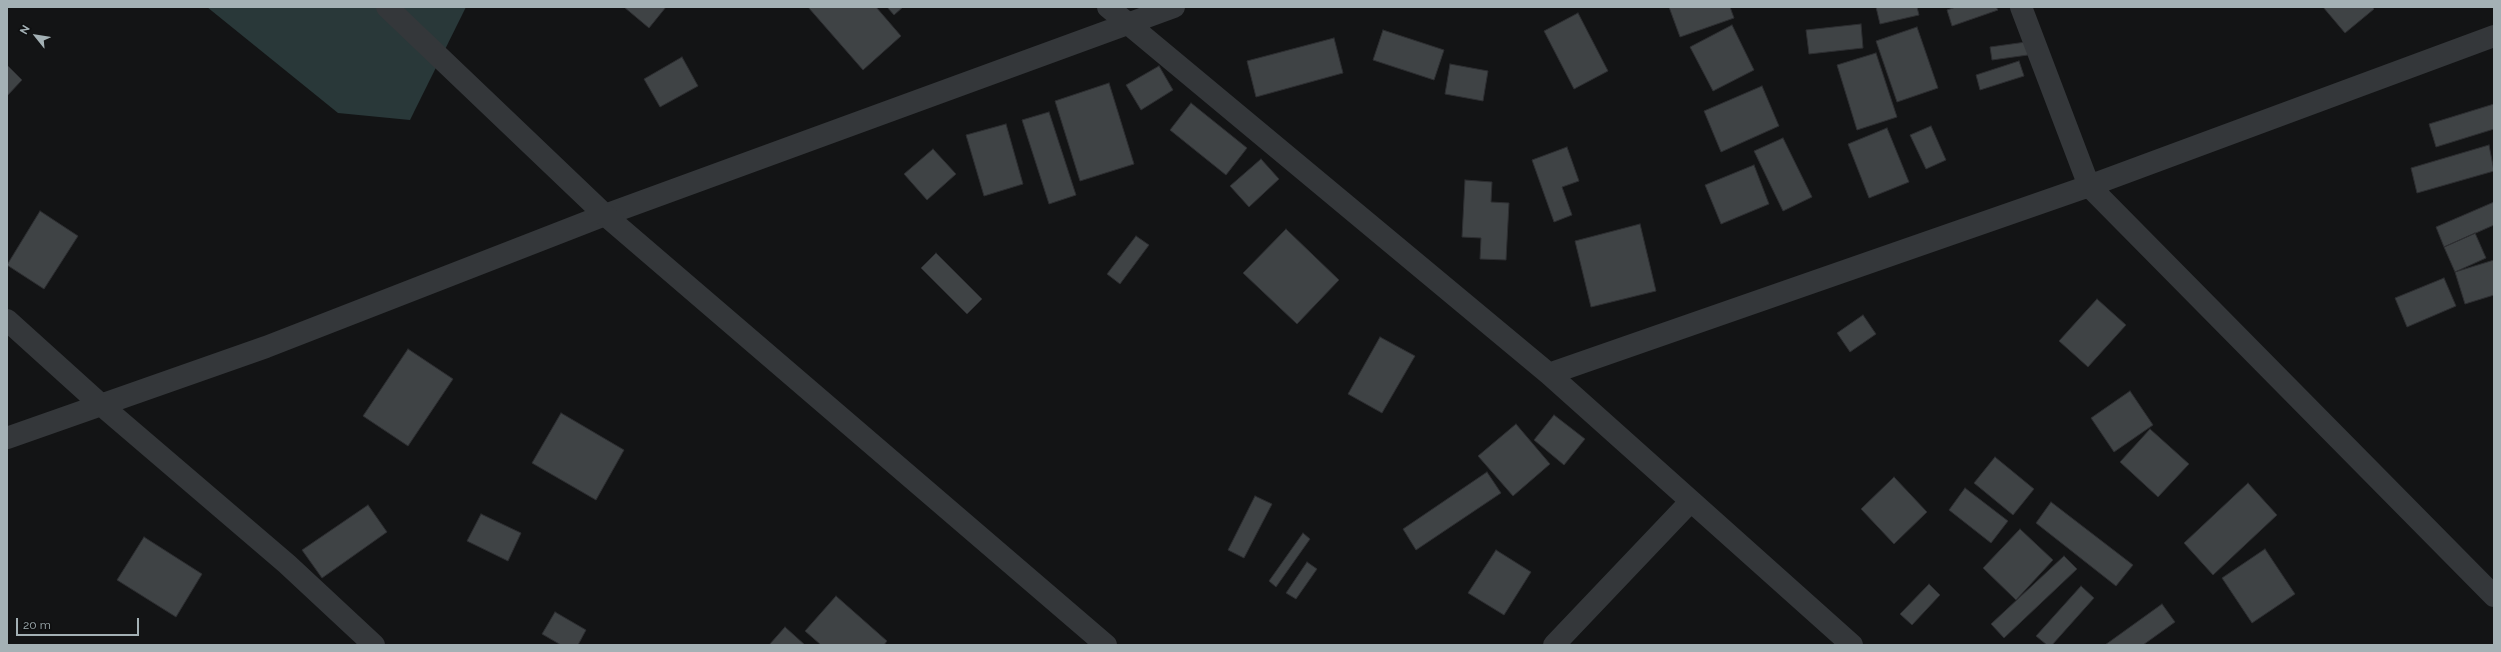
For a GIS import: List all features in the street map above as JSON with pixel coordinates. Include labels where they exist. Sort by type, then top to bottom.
[{"type":"street","points":[[386,7],[605,215],[1106,645]]},
{"type":"street","points":[[1108,7],[1549,374],[1852,645]]},
{"type":"street","points":[[7,438],[100,404],[266,347],[605,215],[1174,7]]},
{"type":"street","points":[[2021,7],[2089,186],[2494,596]]},
{"type":"street","points":[[1549,374],[2089,186],[2494,36]]},
{"type":"street","points":[[7,320],[100,404],[292,569],[374,645]]},
{"type":"street","points":[[1554,645],[1691,501]]},
{"type":"shaded area","points":[[207,7],[466,7],[410,120],[338,113]]},
{"type":"building","points":[[624,7],[666,7],[649,28]]},
{"type":"building","points":[[808,7],[876,7],[901,36],[863,70]]},
{"type":"building","points":[[887,7],[903,7],[894,15]]},
{"type":"building","points":[[1669,7],[1730,7],[1734,18],[1680,37]]},
{"type":"building","points":[[1876,7],[1917,7],[1919,15],[1880,24]]},
{"type":"building","points":[[1956,7],[1996,7],[1998,10],[1952,26],[1947,10]]},
{"type":"building","points":[[2323,7],[2372,7],[2374,9],[2345,33]]},
{"type":"building","points":[[1578,13],[1608,71],[1574,89],[1544,31]]},
{"type":"building","points":[[1861,24],[1863,48],[1809,54],[1806,30]]},
{"type":"building","points":[[1732,25],[1754,70],[1713,91],[1690,47]]},
{"type":"building","points":[[1917,27],[1938,88],[1897,102],[1876,41]]},
{"type":"building","points":[[1383,30],[1444,50],[1434,80],[1373,60]]},
{"type":"building","points":[[1334,38],[1343,73],[1256,97],[1247,61]]},
{"type":"building","points":[[2026,42],[2028,55],[1992,60],[1990,47]]},
{"type":"building","points":[[1876,53],[1897,117],[1857,130],[1837,65]]},
{"type":"building","points":[[682,57],[698,86],[660,107],[644,79]]},
{"type":"building","points":[[2019,61],[2024,76],[1980,90],[1976,75]]},
{"type":"building","points":[[1450,64],[1488,71],[1483,101],[1445,94]]},
{"type":"building","points":[[7,65],[22,80],[7,96]]},
{"type":"building","points":[[1159,66],[1173,90],[1141,110],[1126,85]]},
{"type":"building","points":[[1109,83],[1134,164],[1080,181],[1055,101]]},
{"type":"building","points":[[1762,86],[1779,126],[1721,152],[1704,111]]},
{"type":"building","points":[[1191,103],[1247,148],[1226,175],[1170,130]]},
{"type":"building","points":[[2494,104],[2494,129],[2436,147],[2429,124]]},
{"type":"building","points":[[1049,112],[1076,195],[1049,204],[1022,120]]},
{"type":"building","points":[[1006,124],[1023,184],[984,196],[966,135]]},
{"type":"building","points":[[1931,126],[1946,160],[1926,169],[1910,135]]},
{"type":"building","points":[[1887,128],[1909,182],[1869,198],[1848,144]]},
{"type":"building","points":[[1783,138],[1812,197],[1783,211],[1754,151]]},
{"type":"building","points":[[2489,145],[2494,171],[2417,193],[2411,168]]},
{"type":"building","points":[[1567,147],[1579,181],[1562,187],[1572,215],[1554,222],[1532,160]]},
{"type":"building","points":[[933,149],[956,174],[927,200],[904,174]]},
{"type":"building","points":[[1261,159],[1279,179],[1249,207],[1230,186]]},
{"type":"building","points":[[1754,165],[1769,204],[1721,224],[1705,185]]},
{"type":"building","points":[[1465,180],[1492,182],[1491,202],[1509,203],[1506,260],[1480,259],[1481,238],[1462,237]]},
{"type":"building","points":[[2494,202],[2494,225],[2444,247],[2436,227]]},
{"type":"building","points":[[40,211],[78,236],[44,289],[7,265]]},
{"type":"building","points":[[1640,224],[1656,291],[1591,307],[1575,241]]},
{"type":"building","points":[[1286,229],[1339,280],[1297,324],[1243,273]]},
{"type":"building","points":[[2475,233],[2486,258],[2455,272],[2444,247]]},
{"type":"building","points":[[1136,236],[1149,245],[1120,284],[1107,274]]},
{"type":"building","points":[[936,253],[982,299],[967,314],[921,268]]},
{"type":"building","points":[[2494,260],[2494,295],[2465,304],[2455,272]]},
{"type":"building","points":[[2444,278],[2456,306],[2407,327],[2395,298]]},
{"type":"building","points":[[2097,299],[2126,325],[2088,367],[2059,341]]},
{"type":"building","points":[[1863,315],[1876,334],[1850,352],[1837,333]]},
{"type":"building","points":[[1380,337],[1415,356],[1382,413],[1348,394]]},
{"type":"building","points":[[408,349],[453,379],[408,446],[363,416]]},
{"type":"building","points":[[2130,391],[2153,425],[2114,452],[2091,418]]},
{"type":"building","points":[[561,413],[624,450],[596,500],[532,463]]},
{"type":"building","points":[[1554,415],[1585,439],[1564,465],[1534,440]]},
{"type":"building","points":[[1516,424],[1550,464],[1513,496],[1478,456]]},
{"type":"building","points":[[2150,429],[2189,464],[2158,497],[2120,462]]},
{"type":"building","points":[[1995,457],[2034,489],[2013,515],[1974,483]]},
{"type":"building","points":[[1487,472],[1501,493],[1416,550],[1403,529]]},
{"type":"building","points":[[1894,477],[1927,512],[1894,544],[1861,509]]},
{"type":"building","points":[[2248,483],[2277,515],[2213,575],[2184,543]]},
{"type":"building","points":[[1965,488],[2008,521],[1991,543],[1949,510]]},
{"type":"building","points":[[1255,496],[1272,504],[1244,558],[1228,550]]},
{"type":"building","points":[[2051,502],[2133,565],[2116,586],[2036,523]]},
{"type":"building","points":[[368,505],[387,532],[322,578],[302,550]]},
{"type":"building","points":[[481,514],[521,533],[508,561],[467,541]]},
{"type":"building","points":[[2020,529],[2053,560],[2016,600],[1983,568]]},
{"type":"building","points":[[1303,533],[1310,539],[1276,587],[1269,581]]},
{"type":"building","points":[[144,537],[202,574],[176,617],[117,580]]},
{"type":"building","points":[[2265,549],[2295,594],[2252,623],[2222,578]]},
{"type":"building","points":[[1496,550],[1531,572],[1504,615],[1468,593]]},
{"type":"building","points":[[2064,556],[2077,569],[2004,638],[1991,624]]},
{"type":"building","points":[[1307,562],[1317,569],[1296,599],[1286,593]]},
{"type":"building","points":[[1929,584],[1940,595],[1912,625],[1900,614]]},
{"type":"building","points":[[2081,586],[2094,598],[2052,645],[2047,645],[2036,636]]},
{"type":"building","points":[[836,596],[887,641],[884,645],[821,645],[805,631]]},
{"type":"building","points":[[2162,604],[2175,622],[2143,645],[2105,645]]},
{"type":"building","points":[[555,612],[586,630],[578,645],[561,645],[542,634]]},
{"type":"building","points":[[785,627],[805,645],[769,645]]}]
